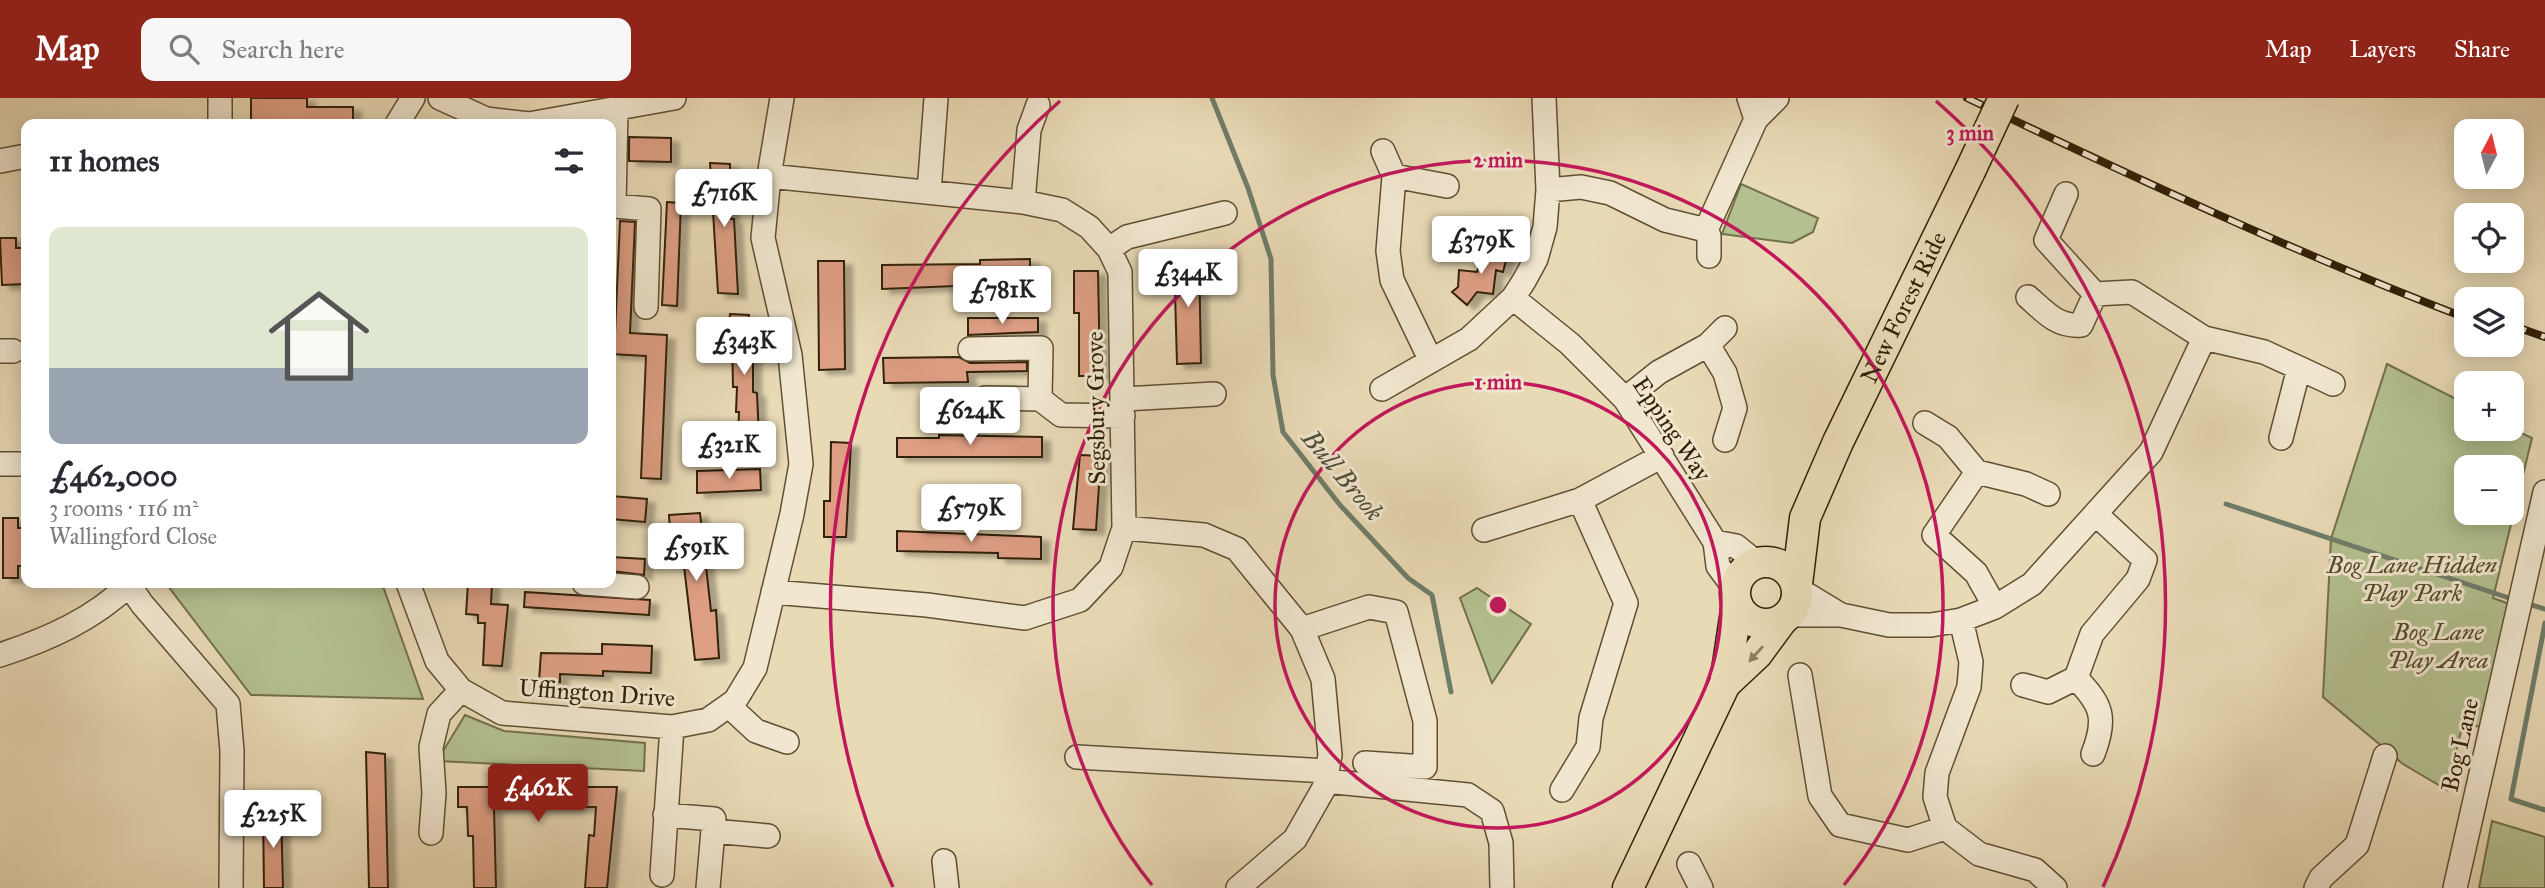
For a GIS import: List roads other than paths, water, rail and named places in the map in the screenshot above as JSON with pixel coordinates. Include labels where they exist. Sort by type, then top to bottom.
[{"type":"main road","name":"New Forest Ride","points":[[1725,684],[1757,654],[1791,602],[1805,518],[1838,442],[2004,98]]},
{"type":"main road","name":"New Forest Ride","points":[[1628,888],[1725,684],[1736,596],[1742,572],[1759,562],[1780,536],[1805,518]]},
{"type":"main road","points":[[1736,596],[1742,613],[1761,624],[1791,602],[1787,569],[1770,561],[1759,562]]},
{"type":"street","points":[[220,98],[220,119]]},
{"type":"street","points":[[400,119],[412,98]]},
{"type":"street","points":[[440,98],[486,119]]},
{"type":"street","points":[[554,119],[674,98]]},
{"type":"street","name":"Uffington Drive","points":[[410,588],[437,661],[461,690],[502,713],[672,727],[708,720],[729,706],[755,668],[792,514],[801,464],[790,355],[762,239],[782,98]]},
{"type":"street","points":[[929,192],[936,98]]},
{"type":"street","points":[[1382,389],[1397,382],[1407,372],[1469,339],[1513,298],[1536,259],[1545,227],[1548,190],[1544,98]]},
{"type":"street","points":[[1709,256],[1709,236],[1706,230],[1752,108],[1777,98]]},
{"type":"street","points":[[1023,202],[1029,130],[1038,105]]},
{"type":"street","points":[[615,107],[615,119]]},
{"type":"street","points":[[1383,150],[1394,176],[1388,251],[1392,279],[1431,361]]},
{"type":"street","points":[[0,161],[21,157]]},
{"type":"street","name":"Segsbury Grove","points":[[769,176],[1023,202],[1062,210],[1089,227],[1109,248],[1120,272],[1123,407],[1124,528],[1111,567],[1080,600],[1025,618],[927,605],[773,592]]},
{"type":"street","points":[[1394,176],[1447,186]]},
{"type":"street","points":[[1548,190],[1581,187],[1610,193],[1665,220],[1706,230]]},
{"type":"street","points":[[2066,194],[2046,240],[2095,294]]},
{"type":"street","points":[[616,206],[649,209],[646,307]]},
{"type":"street","points":[[1109,248],[1127,237],[1225,213]]},
{"type":"street","points":[[2095,294],[2132,292],[2204,338],[2264,352],[2333,384]]},
{"type":"street","points":[[2028,297],[2053,319],[2067,326],[2081,324],[2095,294]]},
{"type":"street","name":"Epping Way","points":[[1513,298],[1570,344],[1625,399],[1714,542],[1718,565],[1736,596]]},
{"type":"street","points":[[1625,399],[1658,372],[1708,345],[1725,328]]},
{"type":"street","points":[[1791,602],[1889,625],[1930,625],[1961,620],[1995,607],[2032,584],[2151,452],[2204,338]]},
{"type":"street","points":[[1708,345],[1725,373],[1734,408],[1725,440]]},
{"type":"street","points":[[970,349],[1041,348],[1040,398]]},
{"type":"street","points":[[2281,438],[2299,368]]},
{"type":"street","points":[[985,398],[1040,398],[1061,415],[1214,394]]},
{"type":"street","points":[[1925,423],[1948,438],[1977,472],[2025,484],[2048,494]]},
{"type":"street","points":[[1484,530],[1580,500],[1662,456]]},
{"type":"street","points":[[0,464],[21,464]]},
{"type":"street","points":[[1977,472],[1934,535],[1976,573],[1995,607]]},
{"type":"street","name":"Bog Lane","points":[[2455,888],[2545,492]]},
{"type":"street","points":[[1562,790],[1588,747],[1591,718],[1626,603],[1580,500]]},
{"type":"street","points":[[2023,685],[2048,692],[2076,678],[2092,634],[2138,579],[2145,560],[2097,515]]},
{"type":"street","points":[[1124,528],[1205,534],[1237,549],[1302,629],[1324,679],[1329,721],[1326,776],[1294,839],[1238,888]]},
{"type":"street","points":[[1714,542],[1736,546],[1759,562]]},
{"type":"street","points":[[616,585],[637,587]]},
{"type":"street","points":[[0,655],[52,636],[111,602],[126,588]]},
{"type":"street","points":[[132,588],[142,604],[228,704],[232,751],[231,888]]},
{"type":"street","points":[[1302,629],[1369,607],[1396,612],[1425,721],[1425,767],[1365,763]]},
{"type":"street","points":[[1961,620],[1971,662],[1969,687],[1937,773],[1935,797],[1945,828],[1979,854],[2035,870],[2056,888]]},
{"type":"street","points":[[1800,675],[1820,796],[1840,825],[1908,840],[1945,828]]},
{"type":"street","points":[[2076,678],[2097,700],[2101,734],[2093,754]]},
{"type":"street","points":[[431,833],[434,793],[431,747],[439,714],[461,690]]},
{"type":"street","points":[[729,706],[755,731],[787,742]]},
{"type":"street","points":[[662,875],[672,727]]},
{"type":"street","points":[[2316,888],[2321,877],[2357,845],[2385,756]]},
{"type":"street","points":[[1077,757],[1326,776],[1468,795],[1492,811],[1501,843],[1502,888]]},
{"type":"street","points":[[665,815],[714,819],[708,888],[720,888]]},
{"type":"street","points":[[713,831],[768,836]]},
{"type":"street","points":[[944,861],[947,888]]},
{"type":"street","points":[[1689,864],[1701,888]]},
{"type":"waterway","name":"Bull Brook","points":[[1212,98],[1248,188],[1271,259],[1273,375],[1283,432],[1340,505],[1408,578],[1432,595],[1451,692]]},
{"type":"waterway","points":[[2226,504],[2515,600]]},
{"type":"waterway","points":[[2525,603],[2545,609]]},
{"type":"waterway","points":[[2545,623],[2511,799],[2545,810]]},
{"type":"railway","points":[[1967,98],[2152,185],[2454,313]]},
{"type":"railway","points":[[2524,330],[2545,337]]},
{"type":"park label","name":"Bog Lane Hidden Play Park","points":[[2412,579]]},
{"type":"park label","name":"Bog Lane Play Area","points":[[2438,646]]}]
